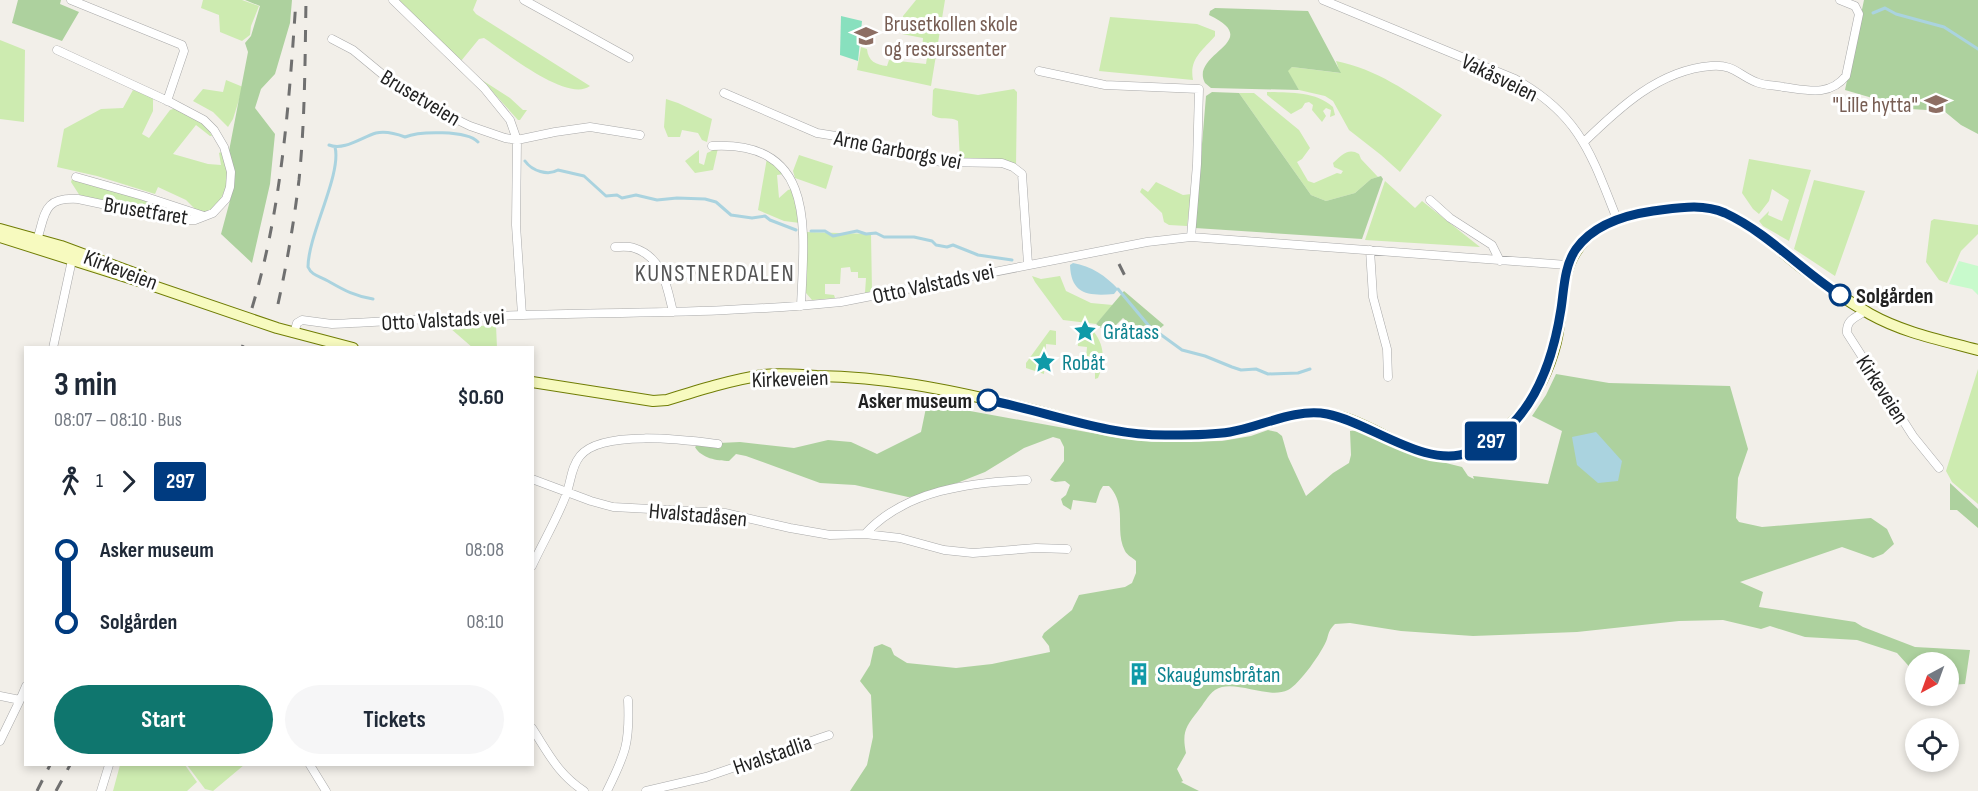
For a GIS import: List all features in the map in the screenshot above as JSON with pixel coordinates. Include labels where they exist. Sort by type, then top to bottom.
[{"type":"main road","name":"Kirkeveien","points":[[534,382],[653,401],[667,400],[762,376],[858,377],[909,383],[1014,405],[1090,425],[1152,435],[1230,432],[1293,416],[1319,413],[1357,423],[1427,453],[1459,456],[1477,449],[1500,434],[1515,420],[1543,380],[1556,343],[1568,265],[1576,249],[1592,232],[1617,219],[1644,212],[1685,207],[1702,207],[1719,211],[1748,227],[1814,278],[1888,323],[1916,334],[1978,350]]},
{"type":"main road","name":"Kirkeveien","points":[[0,229],[240,315],[294,333],[345,346]]},
{"type":"main road","name":"Kirkeveien","points":[[0,237],[36,243]]},
{"type":"street","points":[[71,0],[182,45],[184,51],[167,101]]},
{"type":"street","name":"Brusetveien","points":[[393,0],[495,100],[510,120],[518,140],[516,225],[522,315]]},
{"type":"street","points":[[524,0],[629,58]]},
{"type":"street","name":"Vakåsveien","points":[[1323,0],[1524,84],[1557,108],[1584,142],[1617,219]]},
{"type":"street","points":[[1584,142],[1618,108],[1640,93],[1689,69],[1712,65],[1728,66],[1760,84],[1818,92],[1832,89],[1846,76],[1859,14],[1855,6],[1840,0]]},
{"type":"street","name":"Brusetveien","points":[[332,39],[353,50],[399,88],[470,126],[518,140],[590,127],[640,135]]},
{"type":"street","name":"Brusetfaret","points":[[36,243],[50,204],[63,198],[186,221],[205,217],[219,208],[226,199],[230,187],[231,172],[224,147],[214,130],[204,120],[57,50]]},
{"type":"street","points":[[1039,71],[1105,85],[1199,89],[1197,164],[1191,237]]},
{"type":"street","name":"Arne Garborgs vei","points":[[724,93],[817,133],[848,138],[887,150],[941,162],[1002,163],[1013,167],[1022,174],[1029,264]]},
{"type":"street","points":[[712,146],[732,145],[758,151],[775,160],[788,174],[796,192],[801,213],[803,235],[801,306]]},
{"type":"street","points":[[76,177],[205,217]]},
{"type":"street","points":[[1430,200],[1450,218],[1492,245],[1500,261]]},
{"type":"street","name":"Otto Valstads vei","points":[[294,333],[297,323],[302,320],[332,324],[801,306],[849,300],[1161,239],[1191,237],[1568,265]]},
{"type":"street","points":[[615,247],[633,248],[646,254],[657,265],[665,277],[673,312]]},
{"type":"street","points":[[1370,250],[1373,297],[1387,349],[1388,377]]},
{"type":"street","points":[[53,346],[65,288],[76,258]]},
{"type":"street","points":[[665,277],[691,273]]},
{"type":"street","name":"Kirkeveien","points":[[1865,310],[1846,326],[1847,333],[1913,436],[1939,468]]},
{"type":"street","points":[[534,562],[567,493],[576,462],[581,454],[601,443],[676,438],[717,444]]},
{"type":"street","name":"Hvalstadåsen","points":[[534,479],[567,493],[613,507],[725,513],[830,535],[865,534],[900,538],[944,550],[973,553],[1014,548],[1067,549]]},
{"type":"street","points":[[865,534],[879,519],[906,504],[929,495],[982,482],[1028,480]]},
{"type":"street","points":[[0,741],[24,691]]},
{"type":"street","points":[[0,696],[20,700]]},
{"type":"street","points":[[608,791],[627,745],[628,700]]},
{"type":"street","points":[[534,731],[561,772],[569,781],[584,791]]},
{"type":"street","name":"Hvalstadlia","points":[[646,791],[706,777],[829,735]]},
{"type":"street","points":[[101,791],[109,766]]},
{"type":"street","points":[[311,766],[326,791]]},
{"type":"green space","points":[[18,0],[61,0],[60,4],[79,12],[62,41],[12,23]]},
{"type":"green space","points":[[203,0],[242,0],[259,6],[250,35],[242,41],[220,32],[219,15],[201,8]]},
{"type":"green space","points":[[245,0],[292,0],[290,23],[275,74],[261,89],[255,108],[275,134],[270,184],[252,263],[221,234],[232,193],[234,175],[229,151],[248,52],[245,43],[251,36],[260,6]]},
{"type":"green space","points":[[399,0],[477,0],[473,10],[476,14],[590,86],[580,89],[567,88],[552,82],[484,38],[479,39],[461,61]]},
{"type":"green space","points":[[916,0],[945,0],[931,86],[857,70],[861,47],[867,49],[873,62],[879,65],[887,66],[889,60],[926,64],[928,51],[922,50],[923,38],[902,34],[903,16]]},
{"type":"green space","points":[[1864,0],[1978,0],[1978,134],[1961,125],[1944,111],[1910,109],[1845,90]]},
{"type":"green space","points":[[1215,8],[1308,11],[1341,73],[1292,67],[1288,71],[1299,90],[1211,88],[1205,83],[1203,73],[1214,55],[1229,40],[1230,33],[1225,24],[1209,15],[1210,11]]},
{"type":"green space","points":[[841,16],[862,21],[858,61],[840,55]]},
{"type":"green space","points":[[1110,17],[1197,24],[1215,31],[1215,36],[1195,61],[1193,80],[1099,71]]},
{"type":"green space","points":[[0,40],[25,50],[24,122],[0,119]]},
{"type":"green space","points":[[1336,61],[1378,76],[1405,90],[1442,115],[1400,172],[1349,130],[1333,101],[1325,96],[1299,90],[1287,71],[1292,67],[1340,73]]},
{"type":"green space","points":[[226,80],[243,87],[233,119],[228,127],[213,112],[193,101],[203,89],[223,92]]},
{"type":"green space","points":[[482,80],[510,98],[523,110],[527,110],[520,120],[518,120]]},
{"type":"green space","points":[[935,88],[978,95],[1014,89],[1017,92],[1016,167],[960,162],[958,121],[932,115]]},
{"type":"green space","points":[[133,90],[153,98],[153,111],[142,134],[149,138],[170,110],[176,108],[197,119],[209,131],[212,136],[196,125],[173,154],[208,164],[221,165],[219,153],[221,152],[225,158],[228,180],[220,200],[210,211],[203,213],[193,210],[194,208],[186,200],[158,187],[155,194],[97,176],[57,167],[64,129],[101,109],[123,108]]},
{"type":"green space","points":[[1212,92],[1239,93],[1311,195],[1326,201],[1355,193],[1371,179],[1381,176],[1383,179],[1362,239],[1195,228],[1206,96]]},
{"type":"green space","points":[[1267,92],[1310,95],[1333,107],[1335,115],[1330,117],[1331,110],[1326,108],[1323,111],[1326,116],[1322,122],[1312,110],[1313,105],[1309,102],[1291,114],[1267,95]]},
{"type":"green space","points":[[1239,93],[1254,93],[1299,130],[1310,148],[1297,162],[1308,181],[1314,183],[1337,173],[1341,174],[1343,171],[1334,167],[1333,163],[1351,151],[1359,154],[1378,177],[1371,179],[1355,193],[1326,201],[1311,195]]},
{"type":"green space","points":[[666,99],[712,119],[707,142],[702,140],[698,133],[682,130],[680,137],[668,137],[664,127]]},
{"type":"green space","points":[[718,148],[713,170],[695,173],[685,161],[699,150],[699,163],[704,165],[707,153]]},
{"type":"green space","points":[[799,155],[833,166],[826,189],[795,178],[793,171]]},
{"type":"green space","points":[[767,158],[784,174],[777,175],[779,198],[792,189],[800,223],[784,221],[758,210]]},
{"type":"green space","points":[[1749,159],[1811,170],[1789,241],[1763,226],[1759,221],[1769,211],[1768,215],[1782,221],[1789,200],[1772,189],[1769,201],[1759,214],[1742,193]]},
{"type":"green space","points":[[72,179],[101,186],[190,216],[181,217],[80,196],[71,182]]},
{"type":"green space","points":[[1814,180],[1865,191],[1835,276],[1794,249]]},
{"type":"green space","points":[[1385,181],[1415,208],[1422,201],[1480,247],[1365,240]]},
{"type":"green space","points":[[1156,182],[1183,195],[1191,194],[1187,226],[1169,225],[1164,222],[1162,213],[1140,192],[1142,188],[1148,192]]},
{"type":"green space","points":[[1934,219],[1978,225],[1978,234],[1961,251],[1947,283],[1939,280],[1926,262],[1931,221]]},
{"type":"green space","points":[[807,232],[871,234],[872,291],[865,293],[866,278],[858,278],[858,272],[851,272],[850,267],[841,268],[840,284],[825,284],[825,294],[834,295],[835,298],[812,300],[806,293]]},
{"type":"green space","points":[[1959,261],[1978,266],[1978,295],[1972,289],[1949,284]]},
{"type":"green space","points":[[1032,276],[1041,279],[1060,276],[1066,291],[1091,303],[1113,305],[1096,324],[1063,320]]},
{"type":"green space","points":[[1124,291],[1164,325],[1148,339],[1123,318],[1108,333],[1096,324]]},
{"type":"green space","points":[[496,325],[497,346],[471,346],[450,328]]},
{"type":"green space","points":[[1079,329],[1094,332],[1098,337],[1103,360],[1098,378],[1095,379],[1095,370],[1085,369],[1087,347],[1078,346]]},
{"type":"green space","points":[[1050,330],[1056,331],[1056,345],[1046,344],[1044,374],[1026,368],[1026,363]]},
{"type":"green space","points":[[1978,369],[1978,504],[1952,482],[1946,471]]},
{"type":"green space","points":[[1556,374],[1609,383],[1730,386],[1748,449],[1738,478],[1736,518],[1739,522],[1762,527],[1871,518],[1887,529],[1894,544],[1883,554],[1873,558],[1842,547],[1740,582],[1763,592],[1759,607],[1855,622],[1915,647],[1970,650],[1965,684],[1959,684],[1959,652],[1905,652],[1905,662],[1897,653],[1857,640],[1805,637],[1770,626],[1761,629],[1723,620],[1679,621],[1577,632],[1473,636],[1401,631],[1350,623],[1335,624],[1310,667],[1288,690],[1270,693],[1231,686],[1215,690],[1208,697],[1187,726],[1184,740],[1186,753],[1177,769],[1183,781],[1181,782],[1199,791],[850,791],[867,765],[873,737],[871,695],[860,681],[870,665],[874,647],[882,644],[891,648],[894,655],[907,663],[956,668],[992,664],[1050,652],[1049,646],[1042,637],[1044,633],[1072,610],[1079,595],[1125,587],[1132,583],[1136,573],[1136,561],[1126,552],[1122,543],[1120,510],[1115,494],[1109,486],[1103,486],[1096,503],[1073,500],[1071,510],[1063,505],[1061,499],[1066,495],[1070,485],[1065,481],[1050,480],[1064,461],[1064,447],[1060,439],[1053,437],[1024,448],[985,472],[924,496],[908,497],[855,485],[820,483],[736,454],[729,461],[715,459],[701,454],[695,447],[698,444],[740,442],[794,448],[828,440],[851,442],[877,454],[921,432],[927,403],[935,400],[959,409],[1125,439],[1158,442],[1222,441],[1251,436],[1268,430],[1277,432],[1282,436],[1288,457],[1306,496],[1333,473],[1349,463],[1350,431],[1365,432],[1407,452],[1462,467],[1468,476],[1474,479],[1473,476],[1548,484],[1562,431],[1532,416]]},
{"type":"green space","points":[[1950,483],[1978,509],[1978,528],[1957,510],[1950,510]]},
{"type":"green space","points":[[120,766],[186,766],[197,782],[187,791],[113,791]]},
{"type":"green space","points":[[188,766],[243,766],[213,791],[205,789]]},
{"type":"water","points":[[1073,263],[1098,272],[1118,289],[1114,294],[1097,295],[1083,292],[1071,275],[1070,265]]},
{"type":"water","points":[[1596,432],[1622,461],[1618,481],[1598,483],[1577,465],[1572,437]]},
{"type":"waterway","points":[[1873,13],[1885,8],[1896,14],[1944,27],[1978,49]]},
{"type":"waterway","points":[[329,145],[347,145],[383,132],[405,137],[431,133],[464,135],[478,142]]},
{"type":"waterway","points":[[335,147],[334,173],[313,239],[308,267],[314,274],[344,290],[373,299]]},
{"type":"waterway","points":[[525,161],[540,172],[550,173],[558,170],[584,176],[606,196],[617,195],[622,198],[636,195],[657,200],[705,199],[716,202],[731,215],[752,218],[765,216],[796,230]]},
{"type":"waterway","points":[[811,231],[825,231],[833,236],[857,231],[866,234],[876,233],[884,237],[914,237],[932,241],[936,245],[947,247],[953,245],[978,255],[1012,260]]},
{"type":"waterway","points":[[1118,289],[1149,326],[1182,350],[1241,370],[1256,369],[1268,374],[1298,373],[1310,369]]},
{"type":"railway","points":[[252,308],[271,232],[283,155],[296,0]]},
{"type":"railway","points":[[278,304],[299,180],[304,113],[306,0]]},
{"type":"railway","points":[[1119,264],[1128,282]]},
{"type":"railway","points":[[37,791],[50,766]]},
{"type":"railway","points":[[56,791],[69,766]]},
{"type":"bus line","name":"297","points":[[988,400],[1122,432],[1152,435],[1230,432],[1283,418],[1319,413],[1357,423],[1427,453],[1459,456],[1488,444],[1515,420],[1530,401],[1543,380],[1556,343],[1568,265],[1576,249],[1592,232],[1607,223],[1644,212],[1690,206],[1719,211],[1733,217],[1755,232],[1840,295]]},
{"type":"place","name":"Brusetkollen skole og ressurssenter","points":[[866,36]]},
{"type":"place","name":"\"Lille hytta\"","points":[[1936,104]]},
{"type":"place","name":"Solgården","points":[[1840,295]]},
{"type":"place","name":"Gråtass","points":[[1085,331]]},
{"type":"place","name":"Robåt","points":[[1044,362]]},
{"type":"place","name":"Asker museum","points":[[988,400]]},
{"type":"place","name":"Skaugumsbråtan","points":[[1139,674]]},
{"type":"district","name":"KUNSTNERDALEN","points":[[715,273]]}]
